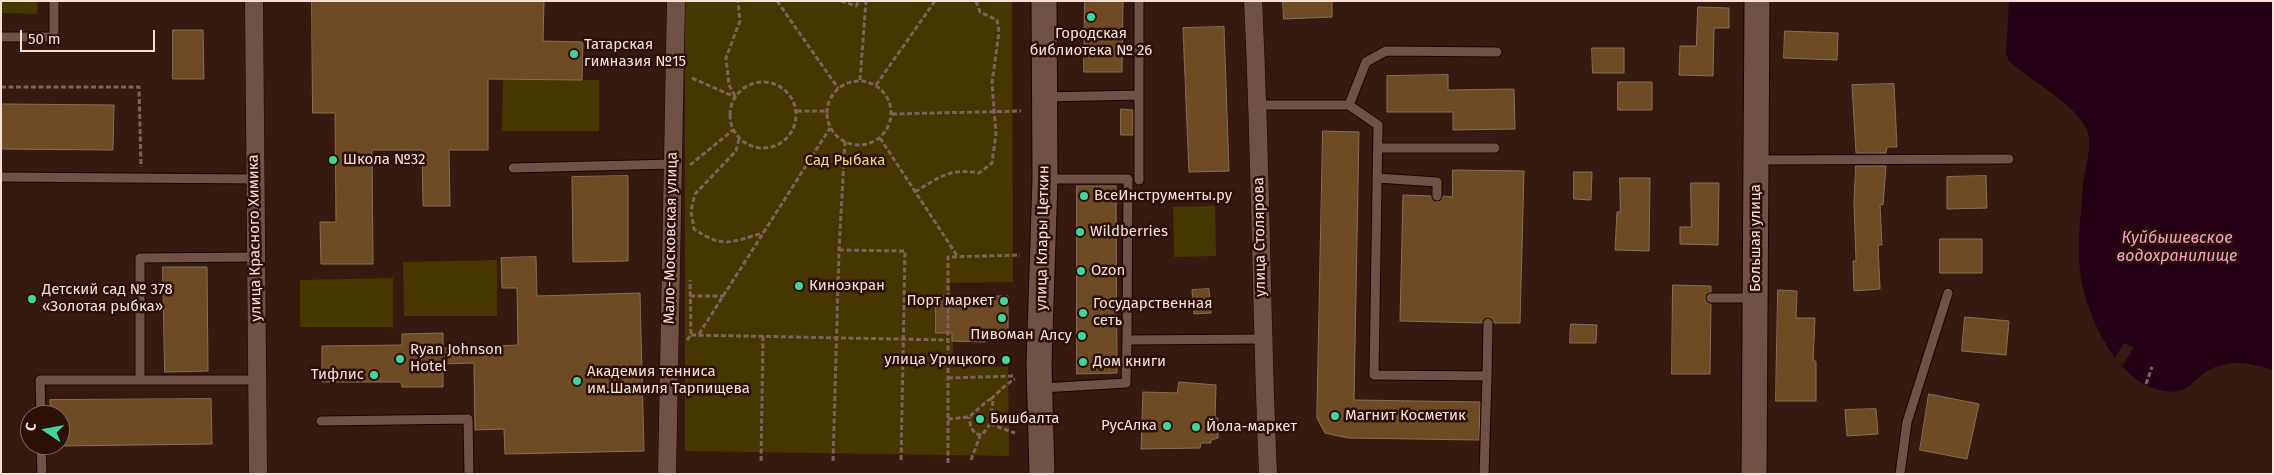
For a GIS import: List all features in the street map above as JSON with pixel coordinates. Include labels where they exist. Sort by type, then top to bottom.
[{"type":"main road","name":"улица Клары Цеткин","points":[[1042,474],[1040,388],[1045,179],[1044,1]]},
{"type":"main road","name":"Большая улица","points":[[1754,474],[1757,1]]},
{"type":"street","name":"улица Красного Химика","points":[[254,1],[254,179],[258,474]]},
{"type":"street","name":"Мало-Московская улица","points":[[667,474],[681,165],[676,1]]},
{"type":"street","name":"улица Столярова","points":[[1253,1],[1258,105],[1262,339],[1268,474]]},
{"type":"lane","points":[[1,37],[54,37],[54,1]]},
{"type":"lane","points":[[1139,1],[1139,180]]},
{"type":"lane","points":[[1349,105],[1366,62],[1386,51],[1497,52]]},
{"type":"lane","points":[[1045,97],[1139,95]]},
{"type":"lane","points":[[1258,105],[1349,105],[1378,125],[1374,375],[1487,376]]},
{"type":"lane","points":[[1378,148],[1495,148]]},
{"type":"lane","points":[[1756,160],[2009,159]]},
{"type":"lane","points":[[513,168],[681,165]]},
{"type":"lane","points":[[1,177],[254,179]]},
{"type":"lane","points":[[1377,178],[1437,182],[1437,196]]},
{"type":"lane","points":[[1040,388],[1126,383],[1128,179],[1045,179]]},
{"type":"lane","points":[[140,378],[140,258],[255,257]]},
{"type":"lane","points":[[1900,474],[1907,422],[1948,293]]},
{"type":"lane","points":[[1711,298],[1756,298]]},
{"type":"lane","points":[[1484,474],[1488,323]]},
{"type":"lane","points":[[1127,340],[1262,339]]},
{"type":"lane","points":[[41,405],[40,380],[140,378],[257,380]]},
{"type":"lane","points":[[321,420],[468,419],[468,474]]},
{"type":"lane","points":[[41,455],[42,474]]},
{"type":"path","points":[[735,97],[729,85],[726,58],[740,21],[738,1]]},
{"type":"path","points":[[777,1],[838,88]]},
{"type":"path","points":[[841,1],[856,6],[859,1]]},
{"type":"path","points":[[860,80],[866,1]]},
{"type":"path","points":[[876,85],[935,1]]},
{"type":"path","points":[[915,192],[941,176],[961,170],[980,173],[992,163],[996,134],[992,83],[999,32],[997,20],[980,12],[976,1]]},
{"type":"path","points":[[690,77],[735,97]]},
{"type":"path","points":[[860,80],[876,85],[888,98],[892,114],[888,128],[880,138],[870,144],[858,146],[846,141],[847,143],[837,137],[830,128],[827,111],[830,99],[838,88],[848,82],[860,80]]},
{"type":"path","points":[[757,82],[770,82],[783,88],[792,98],[796,111],[795,125],[789,137],[778,146],[764,149],[751,147],[739,139],[733,130],[730,120],[730,108],[735,97],[745,87],[757,82]]},
{"type":"path","points":[[1,87],[139,87],[141,178]]},
{"type":"path","points":[[796,111],[827,111]]},
{"type":"path","points":[[892,114],[1021,111]]},
{"type":"path","points":[[698,335],[830,128]]},
{"type":"path","points":[[681,165],[733,130]]},
{"type":"path","points":[[880,138],[958,257]]},
{"type":"path","points":[[739,139],[736,151],[696,194],[691,211],[694,229],[713,242],[731,242],[764,233]]},
{"type":"path","points":[[833,461],[839,250],[846,141]]},
{"type":"path","points":[[839,250],[905,251],[901,462]]},
{"type":"path","points":[[948,463],[948,258],[1020,255]]},
{"type":"path","points":[[690,296],[724,296]]},
{"type":"path","points":[[691,335],[948,340]]},
{"type":"path","points":[[761,461],[762,336]]},
{"type":"path","points":[[2146,384],[2152,367]]},
{"type":"path","points":[[948,378],[1015,377],[969,417],[948,419]]},
{"type":"path","points":[[971,460],[980,436],[990,424],[994,404],[991,399]]},
{"type":"path","points":[[969,417],[971,428],[980,436]]},
{"type":"path","points":[[990,424],[1015,433]]},
{"type":"green space","points":[[1,1],[38,1],[37,14],[1,13]]},
{"type":"green space","name":"Сад Рыбака","points":[[685,1],[1012,1],[1013,282],[950,283],[954,367],[1008,367],[1009,456],[685,451]]},
{"type":"green space","points":[[503,80],[599,80],[599,131],[502,131]]},
{"type":"green space","points":[[1215,206],[1216,256],[1174,257],[1173,207]]},
{"type":"green space","points":[[497,260],[497,316],[404,316],[403,262]]},
{"type":"green space","points":[[393,278],[393,327],[300,327],[300,280]]},
{"type":"water","name":"Куйбышевское водохранилище","points":[[2009,1],[2273,1],[2273,370],[2247,364],[2221,365],[2210,369],[2190,386],[2175,392],[2150,387],[2137,380],[2114,356],[2104,341],[2089,309],[2081,279],[2079,231],[2083,184],[2089,148],[2088,134],[2080,118],[2071,109],[2009,61],[2006,53]]},
{"type":"pier","points":[[2124,343],[2134,348],[2122,366],[2115,358]]},
{"type":"building","points":[[312,1],[544,1],[543,41],[583,42],[582,80],[488,79],[488,150],[449,150],[450,206],[423,206],[422,150],[372,150],[373,264],[321,264],[320,222],[336,222],[335,113],[313,113]]},
{"type":"building","points":[[1085,1],[1123,1],[1122,72],[1084,72]]},
{"type":"building","points":[[1283,1],[1332,1],[1332,17],[1284,19]]},
{"type":"building","points":[[1698,7],[1729,8],[1729,28],[1714,28],[1713,76],[1679,75],[1680,46],[1696,46]]},
{"type":"building","points":[[1224,27],[1229,171],[1189,172],[1183,28]]},
{"type":"building","points":[[173,30],[203,30],[204,79],[173,79]]},
{"type":"building","points":[[1785,31],[1838,33],[1837,60],[1784,58]]},
{"type":"building","points":[[1592,48],[1624,48],[1624,73],[1593,73]]},
{"type":"building","points":[[1448,75],[1448,90],[1514,89],[1515,129],[1453,130],[1453,112],[1387,112],[1387,76]]},
{"type":"building","points":[[1618,82],[1652,82],[1652,110],[1618,110]]},
{"type":"building","points":[[1894,84],[1897,147],[1887,147],[1886,153],[1856,153],[1852,85]]},
{"type":"building","points":[[1,104],[114,105],[113,150],[1,149]]},
{"type":"building","points":[[1121,109],[1133,110],[1133,135],[1121,135]]},
{"type":"building","points":[[1323,131],[1359,132],[1354,400],[1480,402],[1479,440],[1348,438],[1325,433],[1317,418]]},
{"type":"building","points":[[1856,166],[1886,166],[1883,205],[1880,204],[1882,245],[1878,245],[1880,289],[1854,291],[1853,261],[1856,261],[1854,203]]},
{"type":"building","points":[[1453,170],[1524,171],[1520,323],[1494,323],[1492,318],[1488,317],[1482,323],[1400,321],[1403,195],[1431,196],[1437,202],[1441,201],[1443,196],[1452,197]]},
{"type":"building","points":[[1574,172],[1592,172],[1591,200],[1574,199]]},
{"type":"building","points":[[628,176],[628,261],[573,262],[572,177]]},
{"type":"building","points":[[1986,176],[1987,208],[1947,209],[1947,177]]},
{"type":"building","points":[[1620,178],[1650,178],[1649,251],[1615,250],[1617,212],[1620,212]]},
{"type":"building","points":[[1691,183],[1719,183],[1718,245],[1680,244],[1680,227],[1691,227]]},
{"type":"building","points":[[1077,186],[1116,186],[1117,373],[1077,374]]},
{"type":"building","points":[[1940,239],[1982,239],[1982,273],[1940,273]]},
{"type":"building","points":[[536,257],[537,296],[640,293],[644,451],[505,454],[504,429],[475,430],[474,363],[443,364],[443,387],[402,387],[401,382],[322,382],[322,346],[402,345],[402,334],[443,333],[443,348],[518,345],[517,288],[502,288],[501,258]]},
{"type":"building","points":[[163,267],[207,267],[208,371],[165,372]]},
{"type":"building","points":[[1673,285],[1711,286],[1711,292],[1705,298],[1706,302],[1711,304],[1710,374],[1672,374]]},
{"type":"building","points":[[1209,289],[1211,313],[1194,314],[1192,290]]},
{"type":"building","points":[[1778,290],[1797,291],[1796,318],[1815,318],[1813,361],[1816,361],[1816,401],[1776,401]]},
{"type":"building","points":[[936,296],[1008,296],[1008,330],[986,330],[985,342],[952,341],[952,333],[936,333]]},
{"type":"building","points":[[1965,317],[2009,321],[2006,355],[1962,351]]},
{"type":"building","points":[[1571,324],[1597,325],[1596,343],[1570,343]]},
{"type":"building","points":[[1179,382],[1216,385],[1215,418],[1218,418],[1218,438],[1211,440],[1211,443],[1201,443],[1200,448],[1141,449],[1143,392],[1177,393]]},
{"type":"building","points":[[1929,394],[1979,404],[1967,459],[1920,450]]},
{"type":"building","points":[[211,399],[212,444],[70,446],[70,405],[50,405],[50,400]]},
{"type":"building","points":[[1876,409],[1878,434],[1847,436],[1845,410]]},
{"type":"place","name":"Городская библиотека № 26","points":[[1091,17]]},
{"type":"place","name":"Татарская гимназия №15","points":[[574,54]]},
{"type":"place","name":"Школа №32","points":[[333,160]]},
{"type":"place","name":"ВсеИнструменты.ру","points":[[1084,196]]},
{"type":"place","name":"Wildberries","points":[[1080,232]]},
{"type":"place","name":"Ozon","points":[[1081,271]]},
{"type":"place","name":"Киноэкран","points":[[799,286]]},
{"type":"place","name":"Детский сад № 378 «Золотая рыбка»","points":[[32,299]]},
{"type":"place","name":"Порт маркет","points":[[1004,301]]},
{"type":"place","name":"Государственная сеть","points":[[1083,313]]},
{"type":"place","name":"Пивоман","points":[[1002,318]]},
{"type":"place","name":"Алсу","points":[[1082,336]]},
{"type":"place","name":"Ryan Johnson Hotel","points":[[400,359]]},
{"type":"place","name":"улица Урицкого","points":[[1006,360]]},
{"type":"place","name":"Дом книги","points":[[1083,362]]},
{"type":"place","name":"Тифлис","points":[[374,375]]},
{"type":"place","name":"Академия тенниса им.Шамиля Тарпищева","points":[[577,381]]},
{"type":"place","name":"Магнит Косметик","points":[[1335,416]]},
{"type":"place","name":"Бишбалта","points":[[980,419]]},
{"type":"place","name":"РусАлка","points":[[1167,426]]},
{"type":"place","name":"Йола-маркет","points":[[1196,427]]}]
